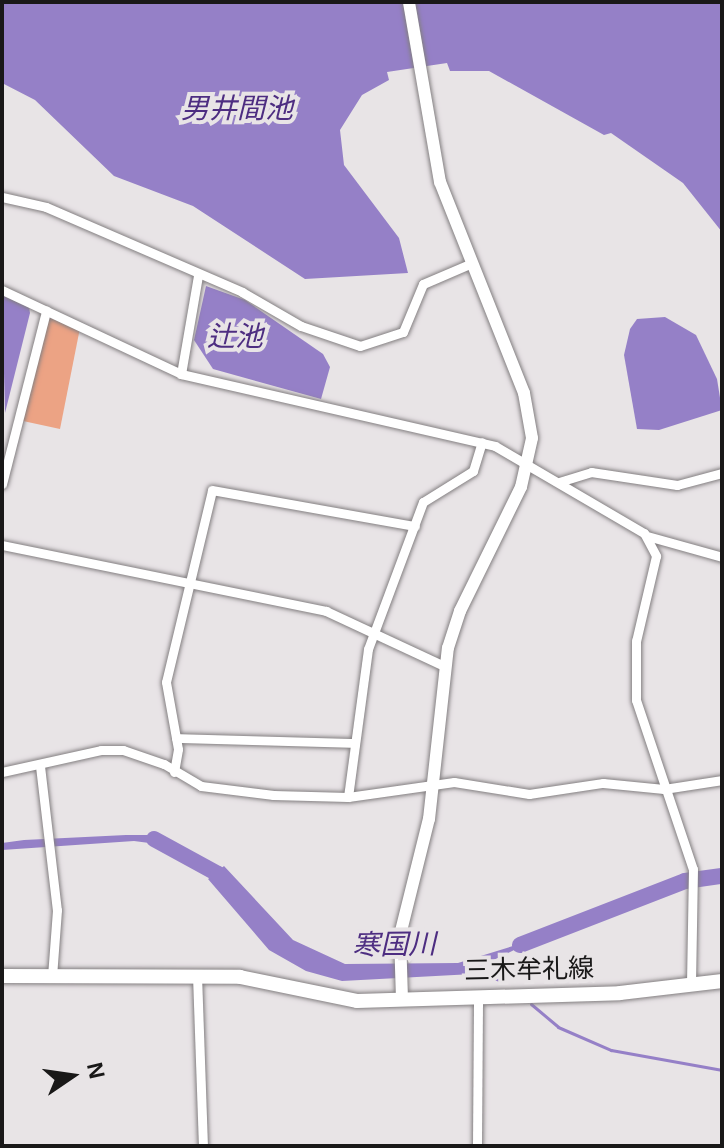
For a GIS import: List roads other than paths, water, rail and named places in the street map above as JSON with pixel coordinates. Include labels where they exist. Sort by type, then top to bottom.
[{"type":"main road","name":"三木牟礼線","points":[[2,976],[197,975],[266,980],[357,1001],[401,992],[478,995],[620,993],[722,981]]},
{"type":"street","points":[[401,992],[399,962],[405,910],[434,785],[446,667],[460,611],[529,465],[530,418],[524,393],[440,182],[418,76],[409,2]]},
{"type":"street","points":[[2,197],[46,207],[198,276],[242,292],[301,326],[360,346],[403,332],[423,284],[472,263]]},
{"type":"street","points":[[181,374],[198,276]]},
{"type":"street","points":[[2,290],[181,374],[482,442],[559,482],[647,536],[722,557]]},
{"type":"street","points":[[2,484],[7,438],[46,311]]},
{"type":"street","points":[[348,797],[375,630],[423,502],[473,471],[482,442]]},
{"type":"street","points":[[559,482],[591,472],[677,485],[722,473]]},
{"type":"street","points":[[174,772],[179,762],[166,682],[186,586],[201,546],[212,490],[415,526]]},
{"type":"street","points":[[647,536],[656,556],[636,641],[634,679],[642,726],[693,869],[691,985]]},
{"type":"street","points":[[2,545],[186,586],[326,611],[375,630],[446,667]]},
{"type":"street","points":[[176,738],[355,743]]},
{"type":"street","points":[[2,772],[40,766],[61,758],[123,750],[201,786],[228,791],[348,797],[471,783],[529,794],[618,782],[664,789],[722,780]]},
{"type":"street","points":[[40,766],[50,833],[57,926],[52,976]]},
{"type":"street","points":[[197,975],[203,1146]]},
{"type":"street","points":[[477,1146],[478,995]]},
{"type":"water","name":"男井間池","points":[[2,2],[722,2],[722,232],[683,183],[611,133],[604,135],[489,71],[450,71],[447,63],[387,72],[389,80],[362,95],[340,130],[344,165],[399,238],[408,273],[305,279],[193,206],[114,176],[35,100],[2,83]]},
{"type":"water","name":"辻池","points":[[206,286],[245,300],[323,354],[330,367],[321,399],[213,369],[194,340]]},
{"type":"water","points":[[2,294],[29,307],[30,313],[5,413]]},
{"type":"water","points":[[665,317],[696,335],[717,379],[722,410],[659,430],[637,429],[624,355],[630,329],[637,319]]},
{"type":"water","points":[[152,835],[172,846],[134,841],[2,850],[2,843],[24,840]]},
{"type":"water","points":[[224,866],[293,940],[345,964],[458,963],[539,938],[475,969],[502,977],[500,982],[473,974],[342,981],[306,971],[269,950],[208,879]]},
{"type":"waterway","name":"寒国川","points":[[154,839],[218,874],[230,889]]},
{"type":"waterway","name":"寒国川","points":[[520,945],[685,881],[722,876]]},
{"type":"waterway","points":[[531,1004],[558,1027],[611,1050],[722,1070]]}]
